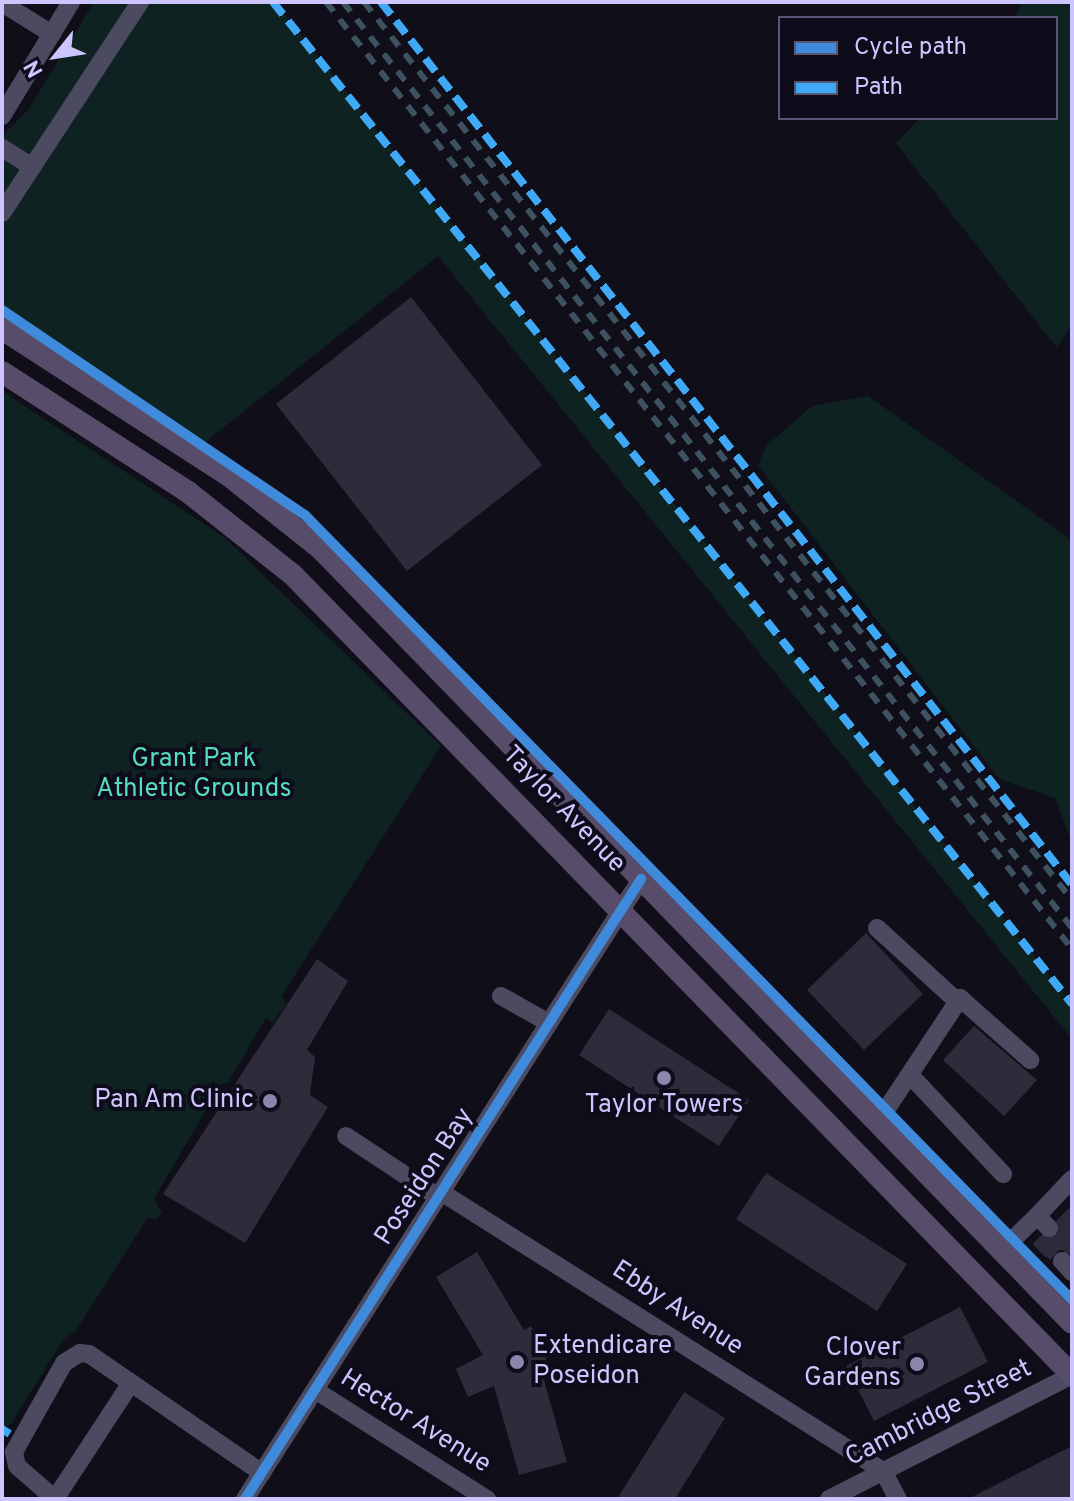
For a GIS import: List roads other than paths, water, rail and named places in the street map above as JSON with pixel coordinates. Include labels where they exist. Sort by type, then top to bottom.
[{"type":"main road","name":"Taylor Avenue","points":[[2,329],[228,475],[296,527],[435,662],[1072,1323]]},
{"type":"main road","name":"Taylor Avenue","points":[[2,372],[188,492],[292,574],[1072,1375]]},
{"type":"street","points":[[2,116],[71,2]]},
{"type":"street","points":[[2,213],[140,2]]},
{"type":"street","points":[[2,3],[52,34]]},
{"type":"street","points":[[2,148],[32,167]]},
{"type":"street","name":"Poseidon Bay","points":[[245,1499],[641,879]]},
{"type":"street","points":[[877,928],[957,1001]]},
{"type":"street","points":[[501,996],[549,1023]]},
{"type":"street","points":[[878,1122],[960,998],[1030,1060]]},
{"type":"street","points":[[910,1075],[1003,1174]]},
{"type":"street","name":"Ebby Avenue","points":[[346,1136],[883,1471]]},
{"type":"street","points":[[1002,1250],[1044,1222],[1072,1179]]},
{"type":"street","points":[[131,1383],[55,1499],[17,1466],[8,1453],[64,1363],[80,1353],[131,1383],[262,1473]]},
{"type":"street","name":"Cambridge Street","points":[[829,1499],[1072,1375]]},
{"type":"street","name":"Hector Avenue","points":[[315,1390],[487,1499]]},
{"type":"street","points":[[883,1471],[898,1499]]},
{"type":"tunnel","points":[[1060,1217],[1072,1229]]},
{"type":"tunnel","points":[[1049,1228],[1072,1252]]},
{"type":"tunnel","points":[[1039,1238],[1062,1261]]},
{"type":"railway","points":[[326,2],[1072,949]]},
{"type":"railway","points":[[343,2],[1072,928]]},
{"type":"railway","points":[[364,2],[1072,900]]},
{"type":"place","name":"Taylor Towers","points":[[664,1078]]},
{"type":"place","name":"Pan Am Clinic","points":[[270,1101]]},
{"type":"place","name":"Extendicare Poseidon","points":[[517,1362]]},
{"type":"place","name":"Clover Gardens","points":[[917,1364]]},
{"type":"park label","name":"Grant Park Athletic Grounds","points":[[194,775]]}]
